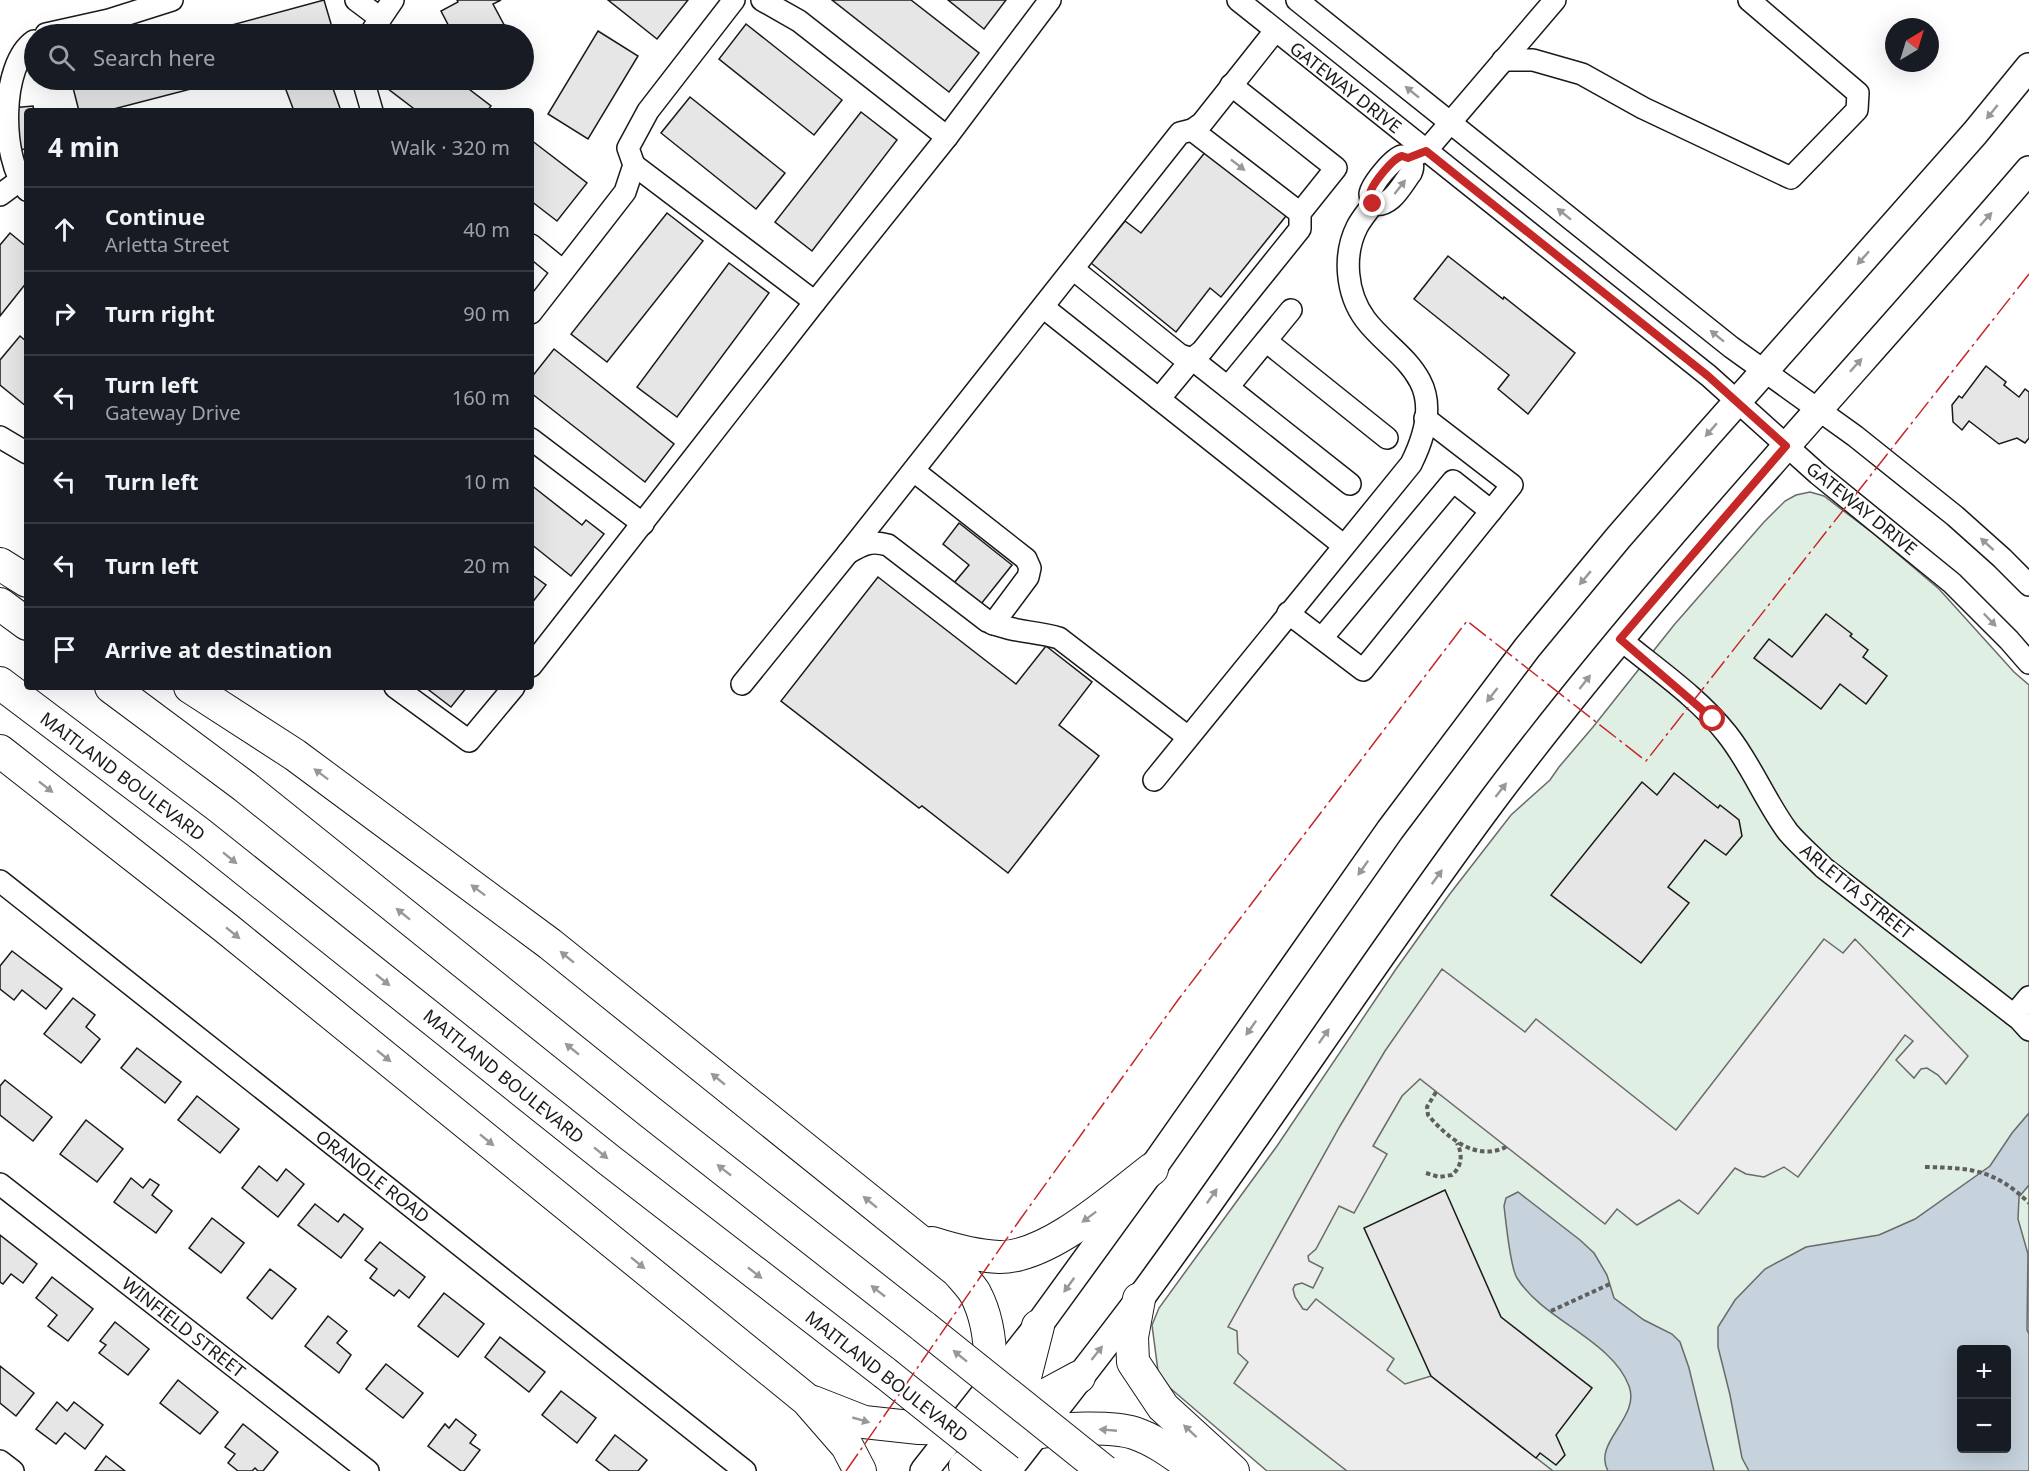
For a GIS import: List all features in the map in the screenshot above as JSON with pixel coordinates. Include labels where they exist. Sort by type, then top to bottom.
[{"type":"highway","points":[[0,564],[24,579]]},
{"type":"highway","points":[[0,604],[24,622]]},
{"type":"highway","name":"MAITLAND BOULEVARD","points":[[0,683],[199,833],[609,1160],[885,1373],[998,1456]]},
{"type":"highway","points":[[115,690],[244,786],[1104,1471]]},
{"type":"highway","points":[[195,690],[295,755],[550,944],[957,1271],[974,1293],[984,1317],[989,1340],[990,1388],[971,1426]]},
{"type":"highway","points":[[0,751],[235,935],[807,1400],[847,1446],[860,1471]]},
{"type":"highway","points":[[916,1239],[964,1253],[1001,1257],[1020,1254],[1053,1241],[1152,1169]]},
{"type":"highway","points":[[1139,1299],[1132,1337],[1133,1362],[1163,1407],[1233,1471]]},
{"type":"highway","points":[[998,1456],[1038,1326]]},
{"type":"highway","points":[[998,1456],[1079,1377]]},
{"type":"highway","points":[[807,1400],[864,1422],[971,1426],[998,1456]]},
{"type":"highway","points":[[998,1456],[1088,1430],[1132,1433],[1162,1446],[1198,1471]]},
{"type":"main road","points":[[990,1388],[1152,1169],[1390,830],[1527,648],[1618,538],[1975,132],[2029,67]]},
{"type":"main road","points":[[1079,1377],[1139,1299],[1437,877],[1496,797],[1620,639],[1818,409],[2029,170]]},
{"type":"main road","points":[[924,1471],[971,1426]]},
{"type":"street","points":[[90,24],[172,0]]},
{"type":"street","points":[[356,0],[374,24]]},
{"type":"street","points":[[376,24],[393,0]]},
{"type":"street","points":[[735,0],[648,111],[628,148],[634,165],[815,302]]},
{"type":"street","points":[[762,0],[799,21],[947,137]]},
{"type":"street","points":[[534,662],[947,137],[1050,0]]},
{"type":"street","name":"GATEWAY DRIVE","points":[[1238,0],[1417,154],[1708,376],[1818,474],[1952,583],[2029,663]]},
{"type":"street","name":"GATEWAY DRIVE","points":[[1297,0],[1731,348],[1855,436],[1955,516],[2029,585]]},
{"type":"street","points":[[1154,780],[1411,464],[1421,444],[1425,418],[1426,408],[1421,382],[1406,360],[1364,318],[1351,291],[1348,267],[1351,244],[1357,227],[1373,204],[1384,204],[1391,200],[1413,168],[1417,154],[1555,0]]},
{"type":"street","points":[[1503,60],[1533,60],[1582,74],[1642,108],[1791,178],[1857,110],[1858,93],[1749,0]]},
{"type":"street","points":[[742,684],[914,471],[1180,133],[1191,130],[1202,123],[1275,31]]},
{"type":"street","points":[[0,195],[23,185],[7,144],[4,107],[6,86],[13,65],[24,49]]},
{"type":"street","points":[[1159,399],[1192,358],[1202,351],[1299,229],[1300,213],[1336,168],[1231,85]]},
{"type":"street","points":[[366,90],[371,108]]},
{"type":"street","points":[[1191,130],[1300,213]]},
{"type":"street","points":[[534,309],[625,192],[634,165]]},
{"type":"street","points":[[534,247],[563,271]]},
{"type":"street","points":[[1073,269],[1180,355],[1192,358],[1350,484]]},
{"type":"street","points":[[1043,308],[1343,545]]},
{"type":"street","points":[[1228,387],[1292,310]]},
{"type":"street","points":[[1266,341],[1387,438]]},
{"type":"street","points":[[1288,613],[1363,670],[1512,485],[1425,418]]},
{"type":"street","points":[[0,437],[24,451]]},
{"type":"street","points":[[534,441],[643,524]]},
{"type":"street","points":[[914,471],[1026,559],[1030,568],[1028,577],[993,624]]},
{"type":"street","points":[[1322,638],[1453,481],[1491,511]]},
{"type":"street","points":[[848,554],[861,544],[874,541],[888,545],[993,624],[1014,631],[1041,633],[1059,638],[1188,737]]},
{"type":"street","name":"ARLETTA STREET","points":[[1620,639],[1700,706],[1726,734],[1748,763],[1788,831],[1802,848],[1824,868],[2021,1021]]},
{"type":"street","points":[[399,690],[469,741],[512,690]]},
{"type":"street","name":"ORANOLE ROAD","points":[[0,881],[745,1471]]},
{"type":"street","points":[[2021,1021],[2029,997]]},
{"type":"street","name":"WINFIELD STREET","points":[[0,1184],[368,1471]]},
{"type":"street","points":[[0,1461],[13,1471]]},
{"type":"path","points":[[1436,1092],[1427,1107],[1428,1115],[1457,1143],[1479,1151],[1493,1151],[1506,1147]]},
{"type":"path","points":[[1426,1173],[1439,1177],[1452,1175],[1461,1160],[1457,1143]]},
{"type":"path","points":[[1925,1167],[1964,1168],[1984,1173],[2005,1183],[2029,1203]]},
{"type":"path","points":[[1947,1167],[1972,1169],[1992,1176],[2008,1184],[2029,1203]]},
{"type":"path","points":[[1551,1311],[1610,1284]]},
{"type":"green space","points":[[1810,492],[1824,496],[1874,534],[1939,589],[2014,672],[2029,685],[2029,1471],[1267,1471],[1170,1388],[1158,1371],[1152,1325],[1159,1308],[1277,1146],[1396,969],[1449,895],[1511,815],[1550,780],[1674,625],[1785,501],[1796,495]]},
{"type":"shaded area","points":[[1824,939],[1843,953],[1855,939],[1968,1056],[1946,1084],[1927,1068],[1921,1069],[1914,1078],[1896,1060],[1913,1041],[1905,1035],[1798,1177],[1784,1167],[1764,1177],[1746,1174],[1735,1168],[1698,1214],[1679,1200],[1637,1225],[1617,1209],[1605,1224],[1420,1079],[1402,1096],[1373,1146],[1387,1154],[1354,1213],[1339,1206],[1316,1249],[1308,1256],[1309,1261],[1323,1268],[1313,1288],[1302,1283],[1295,1285],[1293,1289],[1303,1309],[1307,1310],[1316,1299],[1394,1359],[1387,1370],[1405,1384],[1431,1376],[1553,1471],[1347,1471],[1234,1383],[1248,1362],[1238,1353],[1237,1331],[1228,1327],[1340,1126],[1385,1051],[1442,969],[1525,1032],[1536,1019],[1676,1130]]},
{"type":"shaded area","points":[[2029,1113],[2029,1185],[2019,1197],[2018,1219],[2028,1254],[2029,1471],[1749,1471],[1742,1458],[1718,1347],[1718,1327],[1735,1300],[1765,1269],[1806,1247],[1879,1235],[1915,1219],[1990,1166],[2012,1133]]},
{"type":"shaded area","points":[[1518,1192],[1594,1253],[1607,1275],[1614,1298],[1644,1320],[1672,1334],[1680,1342],[1689,1368],[1714,1471],[1608,1471],[1605,1460],[1606,1450],[1629,1409],[1631,1398],[1629,1386],[1620,1370],[1608,1356],[1543,1306],[1517,1278],[1510,1255],[1504,1206],[1506,1198]]},
{"type":"building","points":[[324,0],[331,24],[235,24]]},
{"type":"building","points":[[457,0],[501,0],[493,4],[504,24],[448,24],[441,11],[458,2]]},
{"type":"building","points":[[608,0],[688,0],[657,39]]},
{"type":"building","points":[[832,0],[911,0],[979,53],[949,92]]},
{"type":"building","points":[[948,0],[1006,0],[984,29]]},
{"type":"building","points":[[746,24],[842,100],[814,135],[719,59]]},
{"type":"building","points":[[598,31],[638,56],[588,139],[548,114]]},
{"type":"building","points":[[74,90],[187,90],[118,108],[78,108]]},
{"type":"building","points":[[286,90],[334,90],[340,108],[293,108]]},
{"type":"building","points":[[390,90],[470,90],[491,106],[489,108],[413,108]]},
{"type":"building","points":[[690,97],[785,173],[756,209],[661,133]]},
{"type":"building","points":[[33,106],[33,108],[24,108],[24,149],[17,150],[11,108]]},
{"type":"building","points":[[861,112],[897,140],[812,251],[775,222]]},
{"type":"building","points":[[534,142],[587,183],[557,221],[534,203]]},
{"type":"building","points":[[1210,146],[1290,211],[1221,297],[1210,288],[1176,332],[1091,263],[1125,221],[1141,233]]},
{"type":"building","points":[[667,213],[703,241],[607,362],[571,334]]},
{"type":"building","points":[[10,233],[24,245],[24,286],[0,316],[0,245]]},
{"type":"building","points":[[1448,256],[1575,353],[1528,414],[1498,389],[1509,375],[1414,299]]},
{"type":"building","points":[[729,263],[769,293],[677,417],[637,387]]},
{"type":"building","points":[[20,336],[24,339],[24,405],[0,385],[0,360]]},
{"type":"building","points":[[554,349],[674,444],[645,482],[534,395],[534,374]]},
{"type":"building","points":[[1986,366],[2006,382],[2004,385],[2019,397],[2025,389],[2029,392],[2029,438],[2025,443],[2017,438],[1999,444],[1969,421],[1962,430],[1953,422],[1952,405],[1959,396],[1962,398]]},
{"type":"building","points":[[534,487],[582,525],[586,520],[604,534],[571,576],[534,546]]},
{"type":"building","points":[[959,523],[1012,565],[981,604],[954,583],[969,565],[943,544]]},
{"type":"building","points":[[534,576],[546,585],[534,600]]},
{"type":"building","points":[[878,577],[1016,684],[1046,646],[1092,682],[1059,725],[1099,756],[1008,873],[922,806],[919,808],[781,701]]},
{"type":"building","points":[[1826,614],[1868,650],[1863,657],[1887,676],[1866,704],[1840,684],[1821,709],[1754,658],[1769,639],[1792,657]]},
{"type":"building","points":[[429,690],[465,690],[451,707]]},
{"type":"building","points":[[1674,773],[1718,808],[1720,805],[1739,820],[1742,836],[1726,855],[1705,840],[1668,887],[1689,903],[1641,963],[1551,895],[1642,782],[1657,795]]},
{"type":"building","points":[[12,951],[62,989],[46,1009],[22,990],[14,1000],[0,989],[0,966]]},
{"type":"building","points":[[73,998],[95,1015],[86,1027],[100,1039],[81,1063],[44,1034]]},
{"type":"building","points":[[137,1048],[181,1082],[165,1103],[121,1068]]},
{"type":"building","points":[[5,1080],[52,1117],[33,1141],[0,1115],[0,1086]]},
{"type":"building","points":[[197,1096],[239,1129],[220,1153],[178,1120]]},
{"type":"building","points":[[86,1120],[123,1149],[97,1182],[60,1154]]},
{"type":"building","points":[[259,1166],[277,1181],[286,1169],[304,1184],[278,1217],[242,1188]]},
{"type":"building","points":[[131,1178],[143,1188],[150,1179],[159,1185],[152,1195],[172,1211],[156,1233],[114,1202]]},
{"type":"building","points":[[1445,1190],[1501,1317],[1592,1388],[1556,1435],[1565,1455],[1556,1465],[1540,1453],[1536,1458],[1431,1376],[1364,1228]]},
{"type":"building","points":[[315,1204],[338,1222],[344,1214],[363,1229],[341,1258],[298,1225]]},
{"type":"building","points":[[212,1218],[244,1243],[221,1273],[189,1248]]},
{"type":"building","points":[[0,1235],[37,1264],[23,1283],[11,1274],[3,1284],[0,1282]]},
{"type":"building","points":[[380,1242],[425,1277],[409,1298],[399,1290],[394,1296],[370,1278],[377,1269],[365,1260]]},
{"type":"building","points":[[270,1269],[296,1289],[272,1319],[247,1298]]},
{"type":"building","points":[[52,1277],[93,1309],[68,1341],[48,1326],[57,1315],[36,1298]]},
{"type":"building","points":[[444,1293],[484,1324],[458,1357],[418,1326]]},
{"type":"building","points":[[328,1316],[347,1331],[337,1343],[351,1355],[339,1373],[305,1346]]},
{"type":"building","points":[[115,1322],[149,1349],[128,1375],[99,1353],[106,1345],[100,1341]]},
{"type":"building","points":[[500,1337],[545,1372],[529,1392],[485,1357]]},
{"type":"building","points":[[386,1364],[423,1393],[403,1418],[366,1389]]},
{"type":"building","points":[[0,1366],[34,1393],[16,1416],[0,1403]]},
{"type":"building","points":[[178,1380],[218,1412],[200,1434],[160,1403]]},
{"type":"building","points":[[561,1391],[596,1418],[577,1443],[542,1415]]},
{"type":"building","points":[[57,1402],[67,1411],[74,1402],[103,1425],[85,1449],[65,1433],[56,1444],[36,1429]]},
{"type":"building","points":[[456,1419],[476,1435],[470,1443],[480,1450],[464,1471],[428,1446],[445,1424],[449,1428]]},
{"type":"building","points":[[243,1424],[278,1452],[263,1471],[255,1468],[252,1471],[238,1471],[228,1463],[235,1454],[225,1447]]},
{"type":"building","points":[[615,1435],[647,1460],[638,1471],[610,1471],[596,1460]]},
{"type":"building","points":[[106,1456],[125,1471],[95,1471]]},
{"type":"power","points":[[846,1471],[1019,1221],[1178,1000],[1467,621],[1646,761],[2029,274]]},
{"type":"route","points":[[1373,204],[1370,199],[1371,189],[1393,160],[1402,156],[1408,158],[1426,151],[1708,376],[1786,446],[1620,639],[1713,719]]}]
